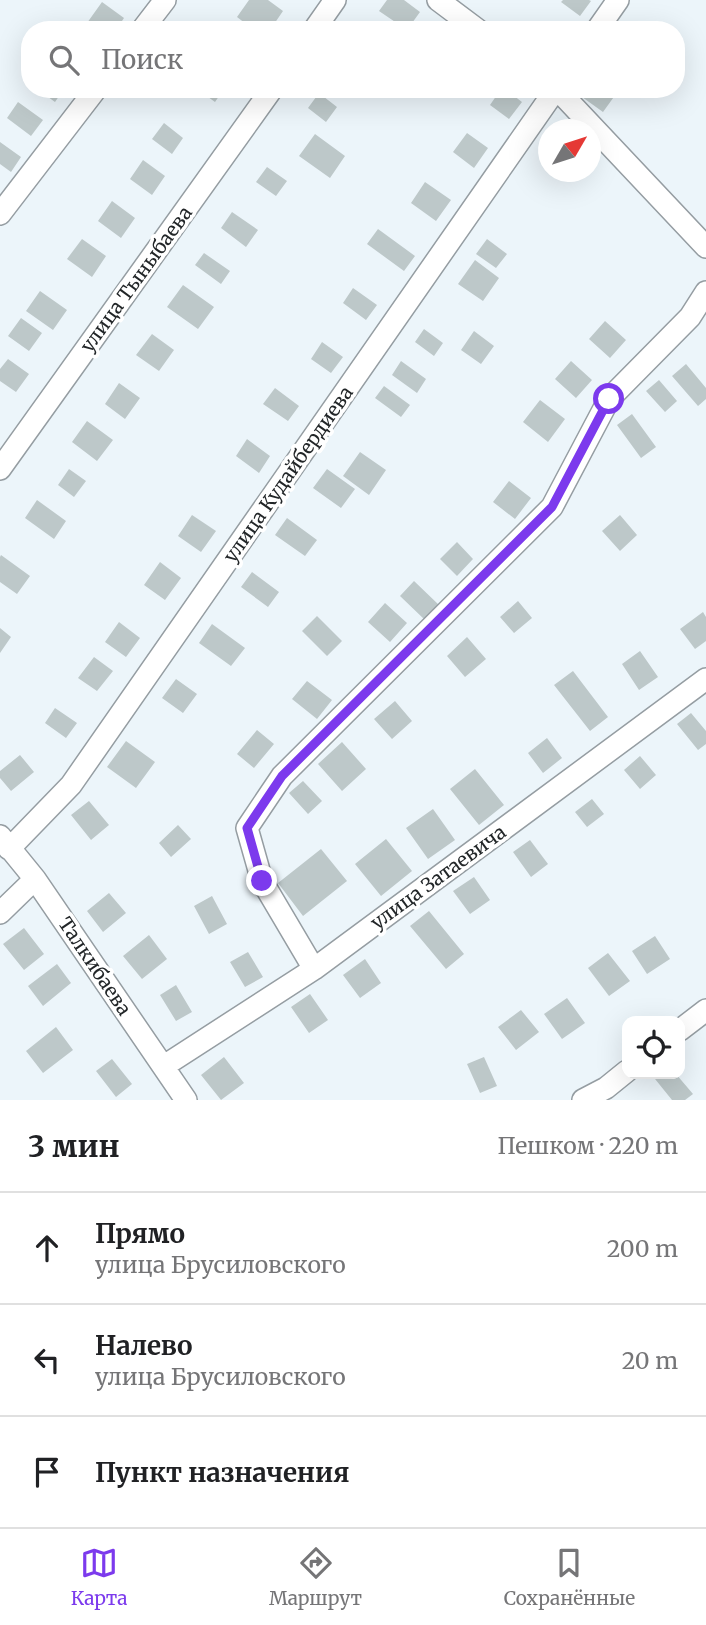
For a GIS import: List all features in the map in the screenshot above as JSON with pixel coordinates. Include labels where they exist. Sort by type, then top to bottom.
[{"type":"street","points":[[149,21],[165,0]]},
{"type":"street","points":[[320,21],[335,0]]},
{"type":"street","points":[[438,0],[466,21]]},
{"type":"street","points":[[603,21],[618,0]]},
{"type":"street","points":[[0,214],[89,98]]},
{"type":"street","name":"улица Тыныбаева","points":[[0,469],[266,98]]},
{"type":"street","name":"улица Кудайбердиева","points":[[5,842],[71,785],[550,98]]},
{"type":"street","points":[[565,98],[706,247]]},
{"type":"street","points":[[314,969],[262,881],[247,828],[282,776],[552,507],[609,399],[690,317],[706,292]]},
{"type":"street","name":"улица Затаевича","points":[[164,1066],[314,969],[706,680]]},
{"type":"street","name":"Талкибаева","points":[[5,842],[35,879],[186,1100]]},
{"type":"street","points":[[0,913],[35,879]]},
{"type":"street","points":[[685,1026],[706,1010]]},
{"type":"street","points":[[583,1100],[606,1088],[622,1075]]},
{"type":"building","points":[[249,0],[268,0],[283,11],[276,21],[242,21],[237,17]]},
{"type":"building","points":[[387,0],[404,0],[420,12],[414,21],[394,21],[379,11]]},
{"type":"building","points":[[591,1],[580,16],[561,2]]},
{"type":"building","points":[[102,2],[124,18],[122,21],[88,21]]},
{"type":"building","points":[[315,98],[325,98],[337,107],[326,122],[308,108]]},
{"type":"building","points":[[495,98],[517,98],[522,102],[509,119],[490,105]]},
{"type":"building","points":[[583,98],[613,98],[603,112]]},
{"type":"building","points":[[18,102],[43,120],[31,136],[7,118]]},
{"type":"building","points":[[164,123],[183,138],[172,154],[152,139]]},
{"type":"building","points":[[467,133],[488,148],[474,168],[453,152]]},
{"type":"building","points":[[315,134],[345,156],[330,178],[299,156]]},
{"type":"building","points":[[0,142],[21,157],[11,172],[0,164]]},
{"type":"building","points":[[143,160],[165,176],[152,195],[130,179]]},
{"type":"building","points":[[267,167],[287,181],[276,196],[256,182]]},
{"type":"building","points":[[425,182],[451,200],[436,221],[411,203]]},
{"type":"building","points":[[112,201],[135,218],[121,238],[98,221]]},
{"type":"building","points":[[232,212],[258,230],[246,247],[221,228]]},
{"type":"building","points":[[378,229],[415,256],[404,271],[367,244]]},
{"type":"building","points":[[82,239],[106,256],[92,277],[67,259]]},
{"type":"building","points":[[487,239],[507,254],[496,268],[476,254]]},
{"type":"building","points":[[204,253],[230,271],[221,284],[195,265]]},
{"type":"building","points":[[475,260],[499,278],[483,301],[458,284]]},
{"type":"building","points":[[183,285],[214,307],[198,329],[167,307]]},
{"type":"building","points":[[353,288],[377,305],[366,320],[343,303]]},
{"type":"building","points":[[40,291],[67,310],[53,330],[26,311]]},
{"type":"building","points":[[21,318],[42,333],[29,351],[8,336]]},
{"type":"building","points":[[605,321],[626,340],[610,358],[589,339]]},
{"type":"building","points":[[424,329],[443,343],[434,356],[415,342]]},
{"type":"building","points":[[474,331],[494,346],[481,364],[461,350]]},
{"type":"building","points":[[152,334],[174,350],[159,371],[136,355]]},
{"type":"building","points":[[322,342],[343,357],[331,373],[311,359]]},
{"type":"building","points":[[8,359],[29,374],[16,392],[0,381],[0,369]]},
{"type":"building","points":[[401,361],[426,379],[417,393],[392,375]]},
{"type":"building","points":[[571,361],[592,380],[576,398],[555,379]]},
{"type":"building","points":[[686,364],[706,388],[706,399],[698,406],[672,376]]},
{"type":"building","points":[[659,380],[677,401],[665,412],[646,391]]},
{"type":"building","points":[[119,383],[140,398],[125,419],[105,404]]},
{"type":"building","points":[[384,386],[410,405],[401,417],[375,398]]},
{"type":"building","points":[[275,388],[299,406],[288,421],[263,404]]},
{"type":"building","points":[[540,400],[565,419],[548,442],[523,422]]},
{"type":"building","points":[[632,414],[656,447],[641,458],[617,425]]},
{"type":"building","points":[[87,421],[113,440],[97,461],[72,442]]},
{"type":"building","points":[[247,439],[270,456],[259,473],[236,456]]},
{"type":"building","points":[[360,452],[386,470],[369,495],[343,476]]},
{"type":"building","points":[[69,469],[86,481],[74,497],[58,485]]},
{"type":"building","points":[[327,469],[355,489],[341,508],[313,488]]},
{"type":"building","points":[[509,481],[531,498],[515,519],[493,502]]},
{"type":"building","points":[[37,500],[66,521],[54,539],[25,518]]},
{"type":"building","points":[[192,515],[216,531],[201,552],[178,536]]},
{"type":"building","points":[[620,515],[637,535],[620,551],[602,531]]},
{"type":"building","points":[[287,518],[317,540],[305,556],[275,535]]},
{"type":"building","points":[[457,542],[473,559],[457,576],[440,559]]},
{"type":"building","points":[[1,555],[30,576],[17,594],[0,582]]},
{"type":"building","points":[[160,562],[181,578],[165,600],[144,585]]},
{"type":"building","points":[[252,572],[279,592],[268,607],[241,587]]},
{"type":"building","points":[[414,581],[439,605],[425,620],[400,596]]},
{"type":"building","points":[[518,601],[532,618],[514,633],[500,617]]},
{"type":"building","points":[[385,603],[407,623],[390,642],[368,622]]},
{"type":"building","points":[[703,612],[706,617],[706,641],[695,649],[680,629]]},
{"type":"building","points":[[317,616],[342,641],[327,656],[302,631]]},
{"type":"building","points":[[119,622],[140,638],[126,657],[105,642]]},
{"type":"building","points":[[212,624],[245,648],[231,666],[199,643]]},
{"type":"building","points":[[0,628],[11,637],[0,653]]},
{"type":"building","points":[[467,637],[486,659],[465,677],[447,656]]},
{"type":"building","points":[[640,651],[658,677],[639,690],[622,664]]},
{"type":"building","points":[[94,657],[113,671],[97,691],[78,678]]},
{"type":"building","points":[[573,671],[608,717],[590,731],[554,685]]},
{"type":"building","points":[[176,679],[197,694],[183,713],[162,698]]},
{"type":"building","points":[[307,681],[332,700],[317,719],[292,699]]},
{"type":"building","points":[[395,701],[412,721],[392,739],[374,719]]},
{"type":"building","points":[[55,708],[77,723],[66,738],[45,723]]},
{"type":"building","points":[[691,713],[706,731],[706,744],[698,750],[677,724]]},
{"type":"building","points":[[257,730],[274,744],[254,768],[237,754]]},
{"type":"building","points":[[547,738],[562,758],[543,773],[528,753]]},
{"type":"building","points":[[126,741],[155,762],[136,788],[107,767]]},
{"type":"building","points":[[342,742],[366,769],[342,791],[318,764]]},
{"type":"building","points":[[20,755],[34,772],[11,791],[0,778],[0,771]]},
{"type":"building","points":[[640,756],[656,775],[640,789],[624,770]]},
{"type":"building","points":[[475,769],[504,805],[479,825],[450,789]]},
{"type":"building","points":[[303,781],[322,801],[308,814],[289,793]]},
{"type":"building","points":[[592,799],[604,814],[587,827],[575,812]]},
{"type":"building","points":[[89,801],[109,825],[91,840],[71,815]]},
{"type":"building","points":[[433,809],[455,840],[428,859],[406,828]]},
{"type":"building","points":[[178,825],[191,839],[171,857],[159,843]]},
{"type":"building","points":[[386,839],[412,871],[381,896],[355,864]]},
{"type":"building","points":[[530,840],[548,864],[531,877],[513,852]]},
{"type":"building","points":[[321,849],[347,881],[303,916],[278,883]]},
{"type":"building","points":[[474,877],[490,900],[470,914],[453,891]]},
{"type":"building","points":[[109,893],[126,913],[103,932],[87,911]]},
{"type":"building","points":[[212,896],[227,924],[209,934],[194,906]]},
{"type":"building","points":[[429,911],[464,954],[446,969],[410,926]]},
{"type":"building","points":[[24,928],[44,954],[24,970],[3,944]]},
{"type":"building","points":[[149,935],[167,959],[142,979],[123,956]]},
{"type":"building","points":[[655,936],[670,959],[647,974],[632,951]]},
{"type":"building","points":[[248,952],[263,977],[245,987],[230,962]]},
{"type":"building","points":[[608,953],[630,981],[609,996],[588,968]]},
{"type":"building","points":[[365,959],[381,983],[360,998],[343,975]]},
{"type":"building","points":[[57,964],[71,983],[43,1006],[28,986]]},
{"type":"building","points":[[176,985],[192,1012],[176,1021],[160,995]]},
{"type":"building","points":[[310,994],[328,1020],[309,1033],[291,1007]]},
{"type":"building","points":[[567,998],[585,1023],[562,1039],[544,1014]]},
{"type":"building","points":[[521,1010],[539,1032],[516,1050],[498,1027]]},
{"type":"building","points":[[56,1027],[73,1050],[43,1073],[26,1051]]},
{"type":"building","points":[[224,1057],[244,1083],[221,1100],[201,1075]]},
{"type":"building","points":[[484,1057],[497,1086],[480,1093],[467,1064]]},
{"type":"building","points":[[112,1059],[132,1084],[116,1097],[96,1071]]},
{"type":"building","points":[[655,1079],[680,1079],[693,1094],[685,1100],[672,1100]]},
{"type":"route","points":[[262,881],[247,828],[282,776],[552,507],[609,399]]}]
